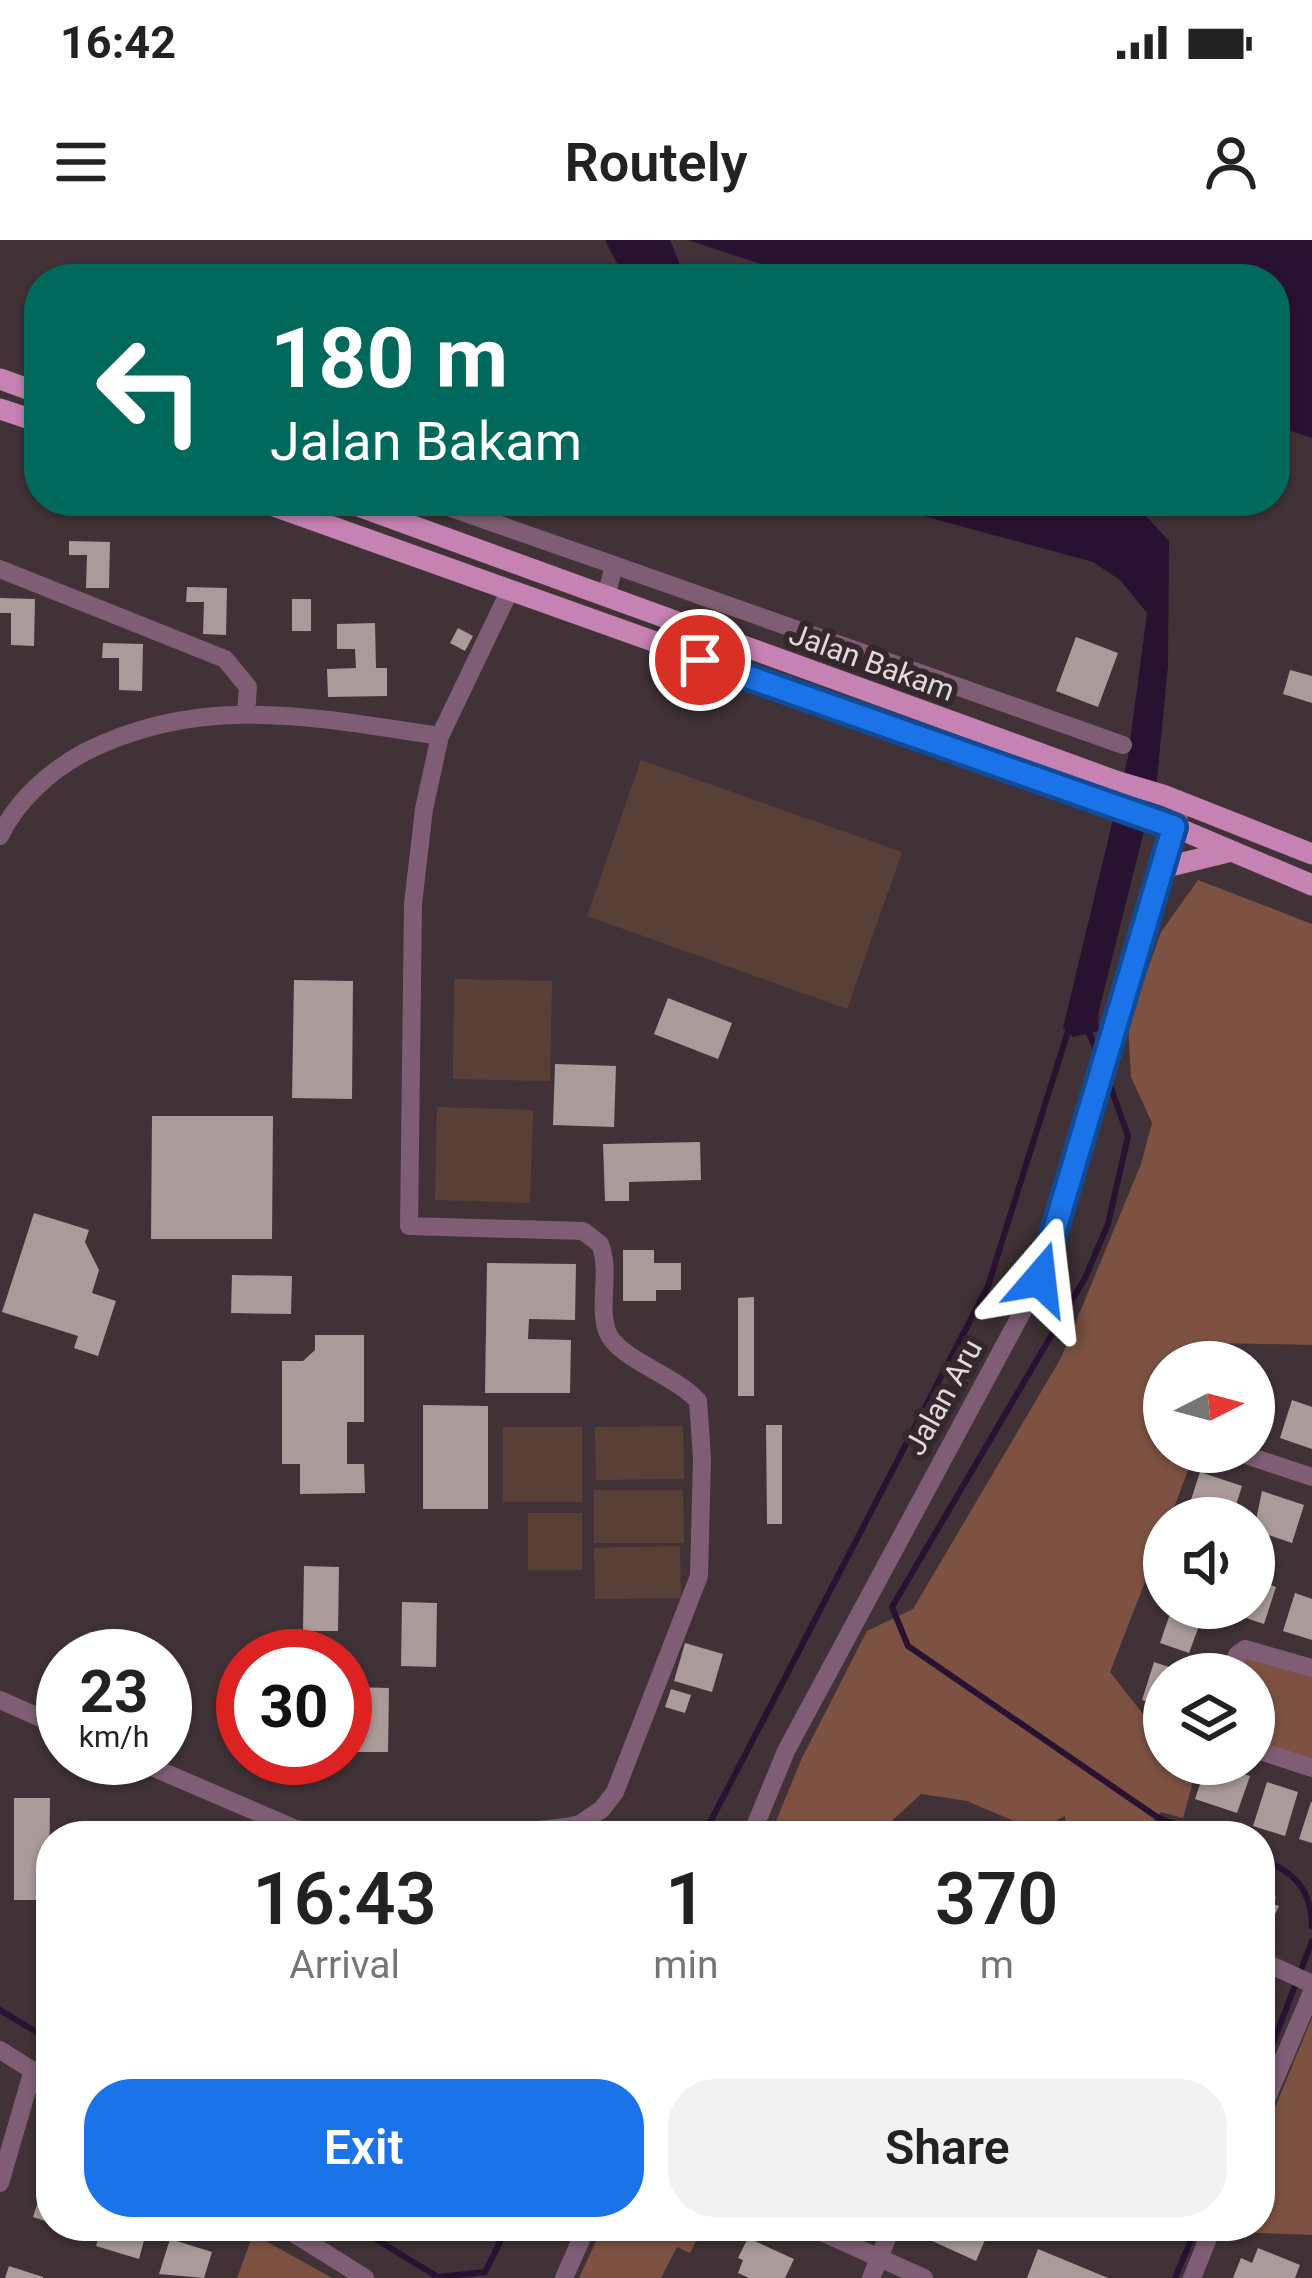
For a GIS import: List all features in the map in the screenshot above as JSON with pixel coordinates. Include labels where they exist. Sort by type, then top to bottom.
[{"type":"main road","name":"Jalan Bakam","points":[[302,516],[1170,825],[1312,885]]},
{"type":"main road","name":"Jalan Bakam","points":[[385,516],[1173,799],[1312,854]]},
{"type":"main road","points":[[510,590],[523,584],[571,584]]},
{"type":"main road","points":[[1162,868],[1228,851]]},
{"type":"street","points":[[472,516],[1123,745]]},
{"type":"street","points":[[482,551],[491,523]]},
{"type":"street","points":[[606,597],[614,565]]},
{"type":"street","points":[[0,569],[226,658],[248,686],[246,713]]},
{"type":"street","points":[[510,590],[440,736],[424,808],[413,904],[409,1226],[583,1231],[601,1244],[609,1336],[621,1349],[687,1387],[698,1401],[701,1547],[691,1604],[615,1792],[584,1821]]},
{"type":"street","points":[[0,836],[32,791],[68,761],[117,736],[195,716],[246,713],[440,736]]},
{"type":"street","name":"Jalan Aru","points":[[757,1821],[786,1751],[1040,1279],[1162,868],[1173,799]]},
{"type":"street","points":[[1275,1465],[1312,1477]]},
{"type":"street","points":[[1275,1658],[1312,1668]]},
{"type":"street","points":[[0,1700],[36,1716]]},
{"type":"street","points":[[1275,1756],[1312,1768]]},
{"type":"street","points":[[192,1784],[277,1821]]},
{"type":"street","points":[[1275,1968],[1305,1983],[1275,2070]]},
{"type":"street","points":[[0,2050],[36,2072]]},
{"type":"street","points":[[0,2183],[33,2070]]},
{"type":"street","points":[[306,2241],[365,2278]]},
{"type":"street","points":[[564,2278],[580,2241]]},
{"type":"street","points":[[841,2241],[924,2278]]},
{"type":"street","points":[[872,2278],[886,2241]]},
{"type":"street","points":[[1192,2278],[1207,2241]]},
{"type":"shaded area","points":[[605,240],[670,240],[680,264],[617,264]]},
{"type":"shaded area","points":[[688,240],[1312,240],[1312,438],[1290,431],[1290,264],[761,264]]},
{"type":"shaded area","points":[[923,516],[1146,516],[1169,541],[1168,666],[1157,779],[1099,1010],[1098,1031],[1073,1037],[1063,1028],[1128,757],[1147,613],[1120,580],[1093,562]]},
{"type":"shaded area","points":[[641,760],[902,852],[847,1009],[587,916]]},
{"type":"shaded area","points":[[1198,880],[1312,924],[1312,1345],[1143,1341],[1143,1473],[1187,1473],[1178,1497],[1143,1497],[1143,1587],[1110,1672],[1143,1714],[1143,1785],[1192,1785],[1183,1818],[1161,1812],[1154,1821],[1066,1821],[1065,1816],[1056,1821],[1014,1821],[967,1801],[921,1794],[892,1821],[776,1821],[801,1760],[867,1631],[913,1609],[1061,1358],[1141,1164],[1152,1123],[1131,1077],[1128,1024],[1161,932]]},
{"type":"shaded area","points":[[454,979],[552,981],[550,1081],[453,1079]]},
{"type":"shaded area","points":[[437,1107],[533,1110],[530,1203],[435,1200]]},
{"type":"shaded area","points":[[683,1426],[684,1479],[596,1480],[595,1427]]},
{"type":"shaded area","points":[[503,1427],[582,1427],[582,1502],[503,1502]]},
{"type":"shaded area","points":[[594,1490],[683,1490],[684,1543],[594,1543]]},
{"type":"shaded area","points":[[528,1513],[582,1513],[582,1570],[528,1570]]},
{"type":"shaded area","points":[[680,1546],[681,1598],[595,1599],[594,1548]]},
{"type":"shaded area","points":[[1275,1661],[1312,1674],[1312,1763],[1275,1751]]},
{"type":"shaded area","points":[[1312,2018],[1312,2235],[1275,2234],[1275,2108]]},
{"type":"shaded area","points":[[250,2241],[266,2241],[332,2278],[237,2278]]},
{"type":"shaded area","points":[[596,2241],[696,2241],[690,2253],[677,2247],[661,2278],[579,2278]]},
{"type":"building","points":[[69,541],[110,542],[109,588],[86,588],[87,555],[69,555]]},
{"type":"building","points":[[187,587],[227,588],[226,635],[203,634],[204,602],[186,602]]},
{"type":"building","points":[[0,598],[35,599],[34,646],[11,645],[11,613],[0,613]]},
{"type":"building","points":[[292,599],[311,599],[311,631],[292,631]]},
{"type":"building","points":[[375,623],[376,668],[387,668],[387,696],[328,697],[327,669],[356,668],[355,649],[337,649],[337,624]]},
{"type":"building","points":[[458,628],[473,636],[465,651],[450,643]]},
{"type":"building","points":[[1076,637],[1118,653],[1098,707],[1056,691]]},
{"type":"building","points":[[103,643],[143,644],[142,691],[119,690],[119,658],[102,658]]},
{"type":"building","points":[[1290,670],[1312,676],[1312,703],[1283,694]]},
{"type":"building","points":[[294,980],[353,981],[352,1099],[292,1098]]},
{"type":"building","points":[[668,998],[732,1023],[718,1059],[654,1034]]},
{"type":"building","points":[[555,1064],[616,1066],[614,1127],[553,1125]]},
{"type":"building","points":[[152,1116],[273,1116],[272,1239],[151,1239]]},
{"type":"building","points":[[700,1142],[701,1180],[629,1182],[629,1201],[605,1201],[603,1144]]},
{"type":"building","points":[[34,1213],[89,1230],[85,1242],[99,1270],[92,1293],[116,1301],[98,1356],[74,1348],[78,1336],[2,1312]]},
{"type":"building","points":[[623,1250],[654,1250],[654,1263],[681,1263],[681,1290],[656,1290],[656,1301],[623,1301]]},
{"type":"building","points":[[487,1263],[576,1264],[575,1320],[529,1319],[528,1339],[571,1340],[570,1393],[485,1393]]},
{"type":"building","points":[[232,1275],[292,1276],[291,1314],[231,1313]]},
{"type":"building","points":[[754,1297],[754,1396],[738,1396],[738,1298]]},
{"type":"building","points":[[315,1335],[364,1335],[364,1422],[347,1422],[347,1464],[364,1464],[365,1493],[300,1494],[300,1464],[282,1464],[282,1361],[303,1361],[315,1350]]},
{"type":"building","points":[[1292,1400],[1312,1407],[1312,1449],[1280,1438]]},
{"type":"building","points":[[423,1405],[488,1406],[488,1509],[423,1509]]},
{"type":"building","points":[[766,1425],[782,1425],[782,1524],[767,1524]]},
{"type":"building","points":[[1200,1473],[1242,1486],[1239,1497],[1192,1497]]},
{"type":"building","points":[[1262,1491],[1304,1505],[1292,1543],[1275,1537],[1275,1497],[1261,1497]]},
{"type":"building","points":[[304,1566],[339,1567],[338,1629],[303,1629]]},
{"type":"building","points":[[1295,1593],[1312,1599],[1312,1640],[1283,1631]]},
{"type":"building","points":[[402,1602],[437,1603],[436,1667],[401,1666]]},
{"type":"building","points":[[1165,1629],[1198,1629],[1189,1653],[1160,1643]]},
{"type":"building","points":[[685,1643],[723,1654],[712,1692],[674,1681]]},
{"type":"building","points":[[372,1688],[389,1688],[388,1752],[372,1752]]},
{"type":"building","points":[[671,1689],[691,1695],[685,1713],[665,1707]]},
{"type":"building","points":[[1200,1785],[1247,1785],[1237,1813],[1195,1799]]},
{"type":"building","points":[[1266,1785],[1298,1792],[1285,1836],[1275,1833],[1275,1821],[1255,1821]]},
{"type":"building","points":[[14,1798],[50,1798],[50,1821],[36,1821],[36,1900],[14,1900]]},
{"type":"building","points":[[1312,1802],[1312,1843],[1299,1839]]},
{"type":"building","points":[[98,2241],[144,2241],[139,2259],[96,2246]]},
{"type":"building","points":[[169,2241],[212,2252],[204,2278],[159,2274]]},
{"type":"building","points":[[746,2241],[755,2241],[794,2259],[785,2278],[749,2278],[738,2273],[743,2260],[738,2258]]},
{"type":"building","points":[[932,2241],[985,2241],[976,2261]]},
{"type":"building","points":[[1258,2248],[1300,2265],[1295,2278],[1233,2278],[1241,2258],[1252,2263]]},
{"type":"building","points":[[1038,2249],[1108,2278],[1027,2278]]},
{"type":"building","points":[[9,2266],[43,2277],[43,2278],[5,2278]]},
{"type":"waterway","points":[[711,1821],[988,1286],[1069,1028]]},
{"type":"waterway","points":[[1088,1030],[1101,1062]]},
{"type":"waterway","points":[[1106,1074],[1128,1136],[1108,1224],[1085,1278],[892,1607],[908,1646],[1167,1821]]},
{"type":"waterway","points":[[1275,1866],[1304,1891],[1312,1926]]},
{"type":"waterway","points":[[1275,2038],[1312,1941]]},
{"type":"waterway","points":[[0,2010],[36,2032]]},
{"type":"waterway","points":[[379,2241],[438,2277],[485,2272],[500,2241]]},
{"type":"waterway","points":[[1175,2278],[1191,2241]]},
{"type":"route","points":[[700,660],[1174,827],[1040,1279]]}]
